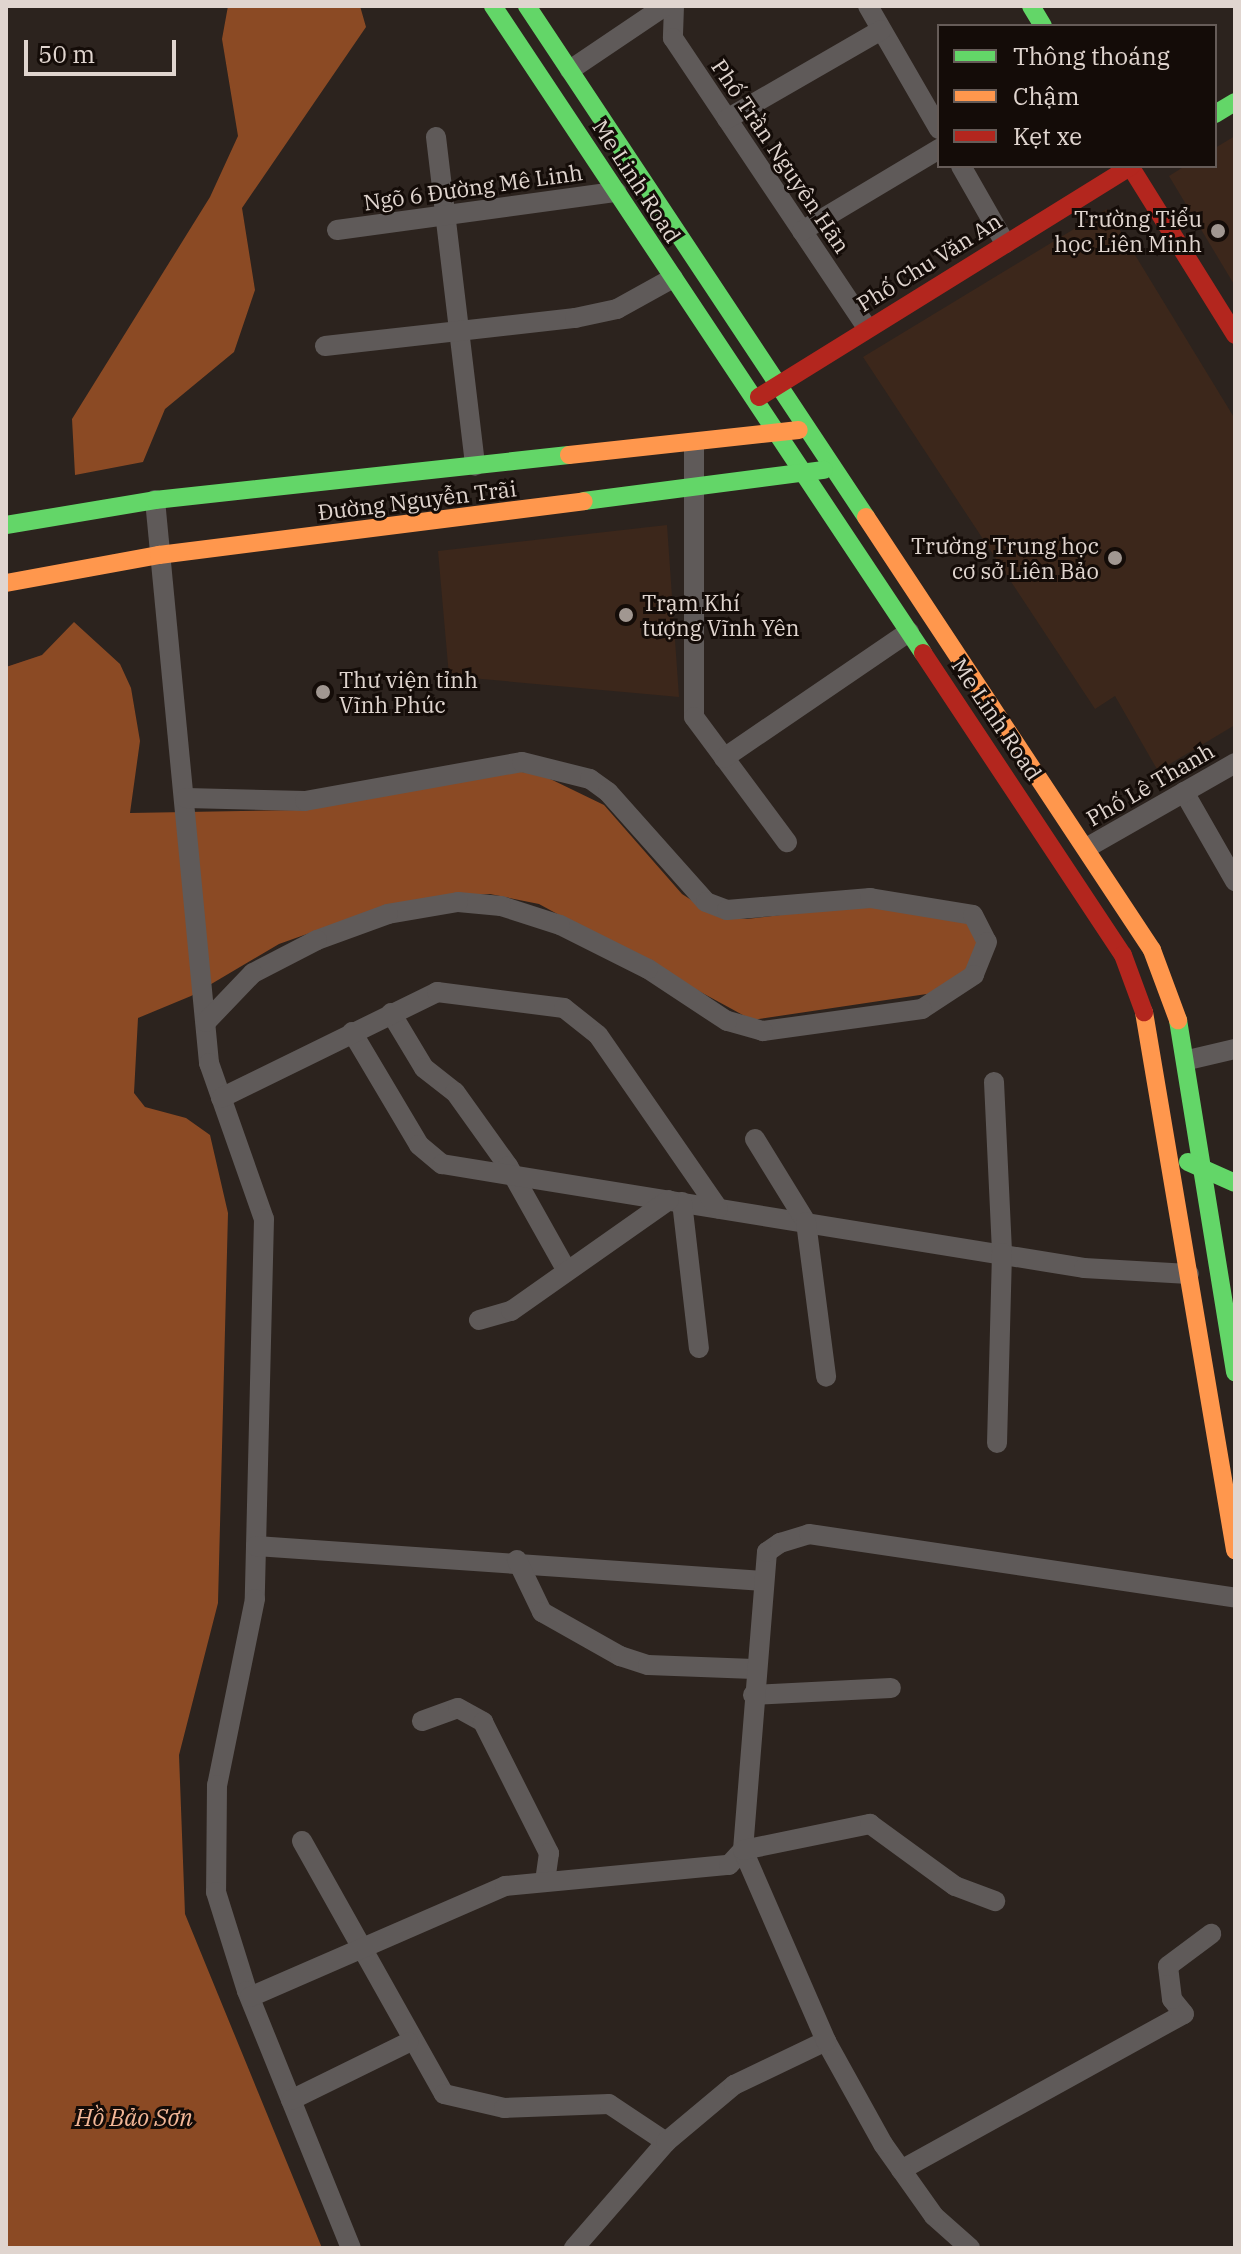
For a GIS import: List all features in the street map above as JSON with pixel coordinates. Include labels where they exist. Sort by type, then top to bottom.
[{"type":"main road","name":"Me Linh Road","points":[[493,6],[1123,955],[1153,1037],[1235,1550]]},
{"type":"main road","name":"Me Linh Road","points":[[527,6],[1088,847],[1152,950],[1188,1060],[1235,1372]]},
{"type":"main road","points":[[1031,6],[1042,24]]},
{"type":"main road","points":[[1217,113],[1235,102]]},
{"type":"main road","name":"Phố Chu Văn An","points":[[754,400],[1128,168]]},
{"type":"main road","points":[[1132,168],[1235,335]]},
{"type":"main road","name":"Đường Nguyễn Trãi","points":[[6,525],[155,500],[694,445],[809,429]]},
{"type":"main road","name":"Đường Nguyễn Trãi","points":[[6,583],[159,555],[697,489],[835,469]]},
{"type":"main road","points":[[1171,1155],[1235,1183]]},
{"type":"street","points":[[570,70],[665,6]]},
{"type":"street","name":"Phố Trần Nguyên Hãn","points":[[674,6],[673,38],[867,328]]},
{"type":"street","points":[[868,6],[937,126]]},
{"type":"street","points":[[727,119],[881,30]]},
{"type":"street","points":[[436,137],[475,466]]},
{"type":"street","points":[[802,231],[937,150]]},
{"type":"street","points":[[962,168],[1005,243]]},
{"type":"street","name":"Ngõ 6 Đường Mê Linh","points":[[337,230],[616,192]]},
{"type":"street","points":[[325,346],[617,309],[673,278]]},
{"type":"street","points":[[694,445],[697,489],[689,547],[694,717],[787,842]]},
{"type":"street","points":[[155,500],[205,1016],[221,1098],[264,1219],[255,1599],[217,1785],[216,1892],[250,1997],[351,2248]]},
{"type":"street","points":[[724,758],[909,632]]},
{"type":"street","points":[[186,802],[305,801],[522,762],[590,779],[608,792],[706,902],[727,910],[870,898],[973,915],[987,942],[974,975],[922,1009],[763,1031],[727,1021],[560,925],[501,906],[458,902],[388,914],[317,940],[253,973],[205,1016]]},
{"type":"street","name":"Phố Lê Thanh","points":[[1088,847],[1235,763]]},
{"type":"street","points":[[1184,792],[1235,881]]},
{"type":"street","points":[[221,1098],[437,992],[527,1000],[580,1016],[718,1208]]},
{"type":"street","points":[[391,1013],[424,1068],[455,1092],[516,1178],[567,1271]]},
{"type":"street","points":[[352,1032],[419,1145],[442,1164],[1084,1268],[1189,1274]]},
{"type":"street","points":[[1188,1060],[1235,1049]]},
{"type":"street","points":[[994,1082],[1002,1253],[997,1443]]},
{"type":"street","points":[[755,1139],[806,1222],[826,1377]]},
{"type":"street","points":[[479,1320],[511,1311],[676,1201]]},
{"type":"street","points":[[676,1201],[699,1348]]},
{"type":"street","points":[[970,2248],[934,2216],[901,2170],[826,2041],[743,1850],[754,1669],[767,1552],[809,1534],[1235,1598]]},
{"type":"street","points":[[256,1546],[517,1560],[764,1581]]},
{"type":"street","points":[[517,1560],[542,1612],[620,1656],[648,1665],[754,1669]]},
{"type":"street","points":[[753,1695],[891,1688]]},
{"type":"street","points":[[422,1721],[458,1708],[483,1722],[549,1853],[545,1880]]},
{"type":"street","points":[[250,1997],[505,1886],[729,1865],[743,1850],[870,1824],[955,1886],[995,1901]]},
{"type":"street","points":[[302,1841],[409,2042],[444,2094],[504,2108],[609,2104],[666,2142]]},
{"type":"street","points":[[901,2170],[1184,2014],[1172,1999],[1168,1966],[1211,1934]]},
{"type":"street","points":[[574,2248],[666,2142],[734,2085],[826,2041]]},
{"type":"street","points":[[291,2100],[409,2042]]},
{"type":"shaded area","name":"Trường Tiểu học Liên Minh","points":[[1235,136],[1235,286],[1169,176],[1182,168],[1217,168],[1217,147]]},
{"type":"shaded area","name":"Trường Trung học cơ sở Liên Bảo","points":[[1107,209],[1235,419],[1235,725],[1158,771],[1115,696],[1095,709],[863,357]]},
{"type":"shaded area","points":[[667,525],[679,697],[449,676],[438,551]]},
{"type":"water","points":[[228,6],[360,6],[366,27],[242,208],[255,290],[234,352],[165,409],[143,462],[75,475],[72,419],[210,197],[238,136],[222,39]]},
{"type":"water","name":"Hồ Bảo Sơn","points":[[74,622],[120,664],[131,688],[140,741],[130,813],[296,810],[504,770],[540,774],[604,805],[682,894],[716,916],[747,919],[869,904],[965,920],[979,937],[971,966],[940,992],[752,1020],[539,904],[490,894],[441,897],[377,909],[279,944],[191,996],[138,1018],[134,1093],[145,1107],[186,1118],[210,1135],[228,1213],[218,1603],[179,1755],[185,1914],[322,2248],[6,2248],[6,667],[42,655]]},
{"type":"traffic: fast","points":[[493,6],[923,653]]},
{"type":"traffic: fast","points":[[527,6],[866,517]]},
{"type":"traffic: fast","points":[[1031,6],[1042,24]]},
{"type":"traffic: fast","points":[[1217,113],[1235,102]]},
{"type":"traffic: fast","points":[[6,525],[155,500],[569,455]]},
{"type":"traffic: fast","points":[[584,501],[824,470]]},
{"type":"traffic: fast","points":[[1178,1020],[1235,1372]]},
{"type":"traffic: fast","points":[[1188,1162],[1235,1183]]},
{"type":"traffic: slow","points":[[569,455],[799,430]]},
{"type":"traffic: slow","points":[[6,583],[159,555],[584,501]]},
{"type":"traffic: slow","points":[[866,517],[1152,950],[1178,1020]]},
{"type":"traffic: slow","points":[[1144,1012],[1235,1550]]},
{"type":"traffic: jam","points":[[759,397],[1128,168]]},
{"type":"traffic: jam","points":[[1131,168],[1235,335]]},
{"type":"traffic: jam","points":[[923,653],[1123,955],[1144,1012]]},
{"type":"place","name":"Trường Tiểu học Liên Minh","points":[[1218,231]]},
{"type":"place","name":"Trường Trung học cơ sở Liên Bảo","points":[[1115,558]]},
{"type":"place","name":"Trạm Khí tượng Vĩnh Yên","points":[[626,615]]},
{"type":"place","name":"Thư viện tỉnh Vĩnh Phúc","points":[[323,692]]}]
